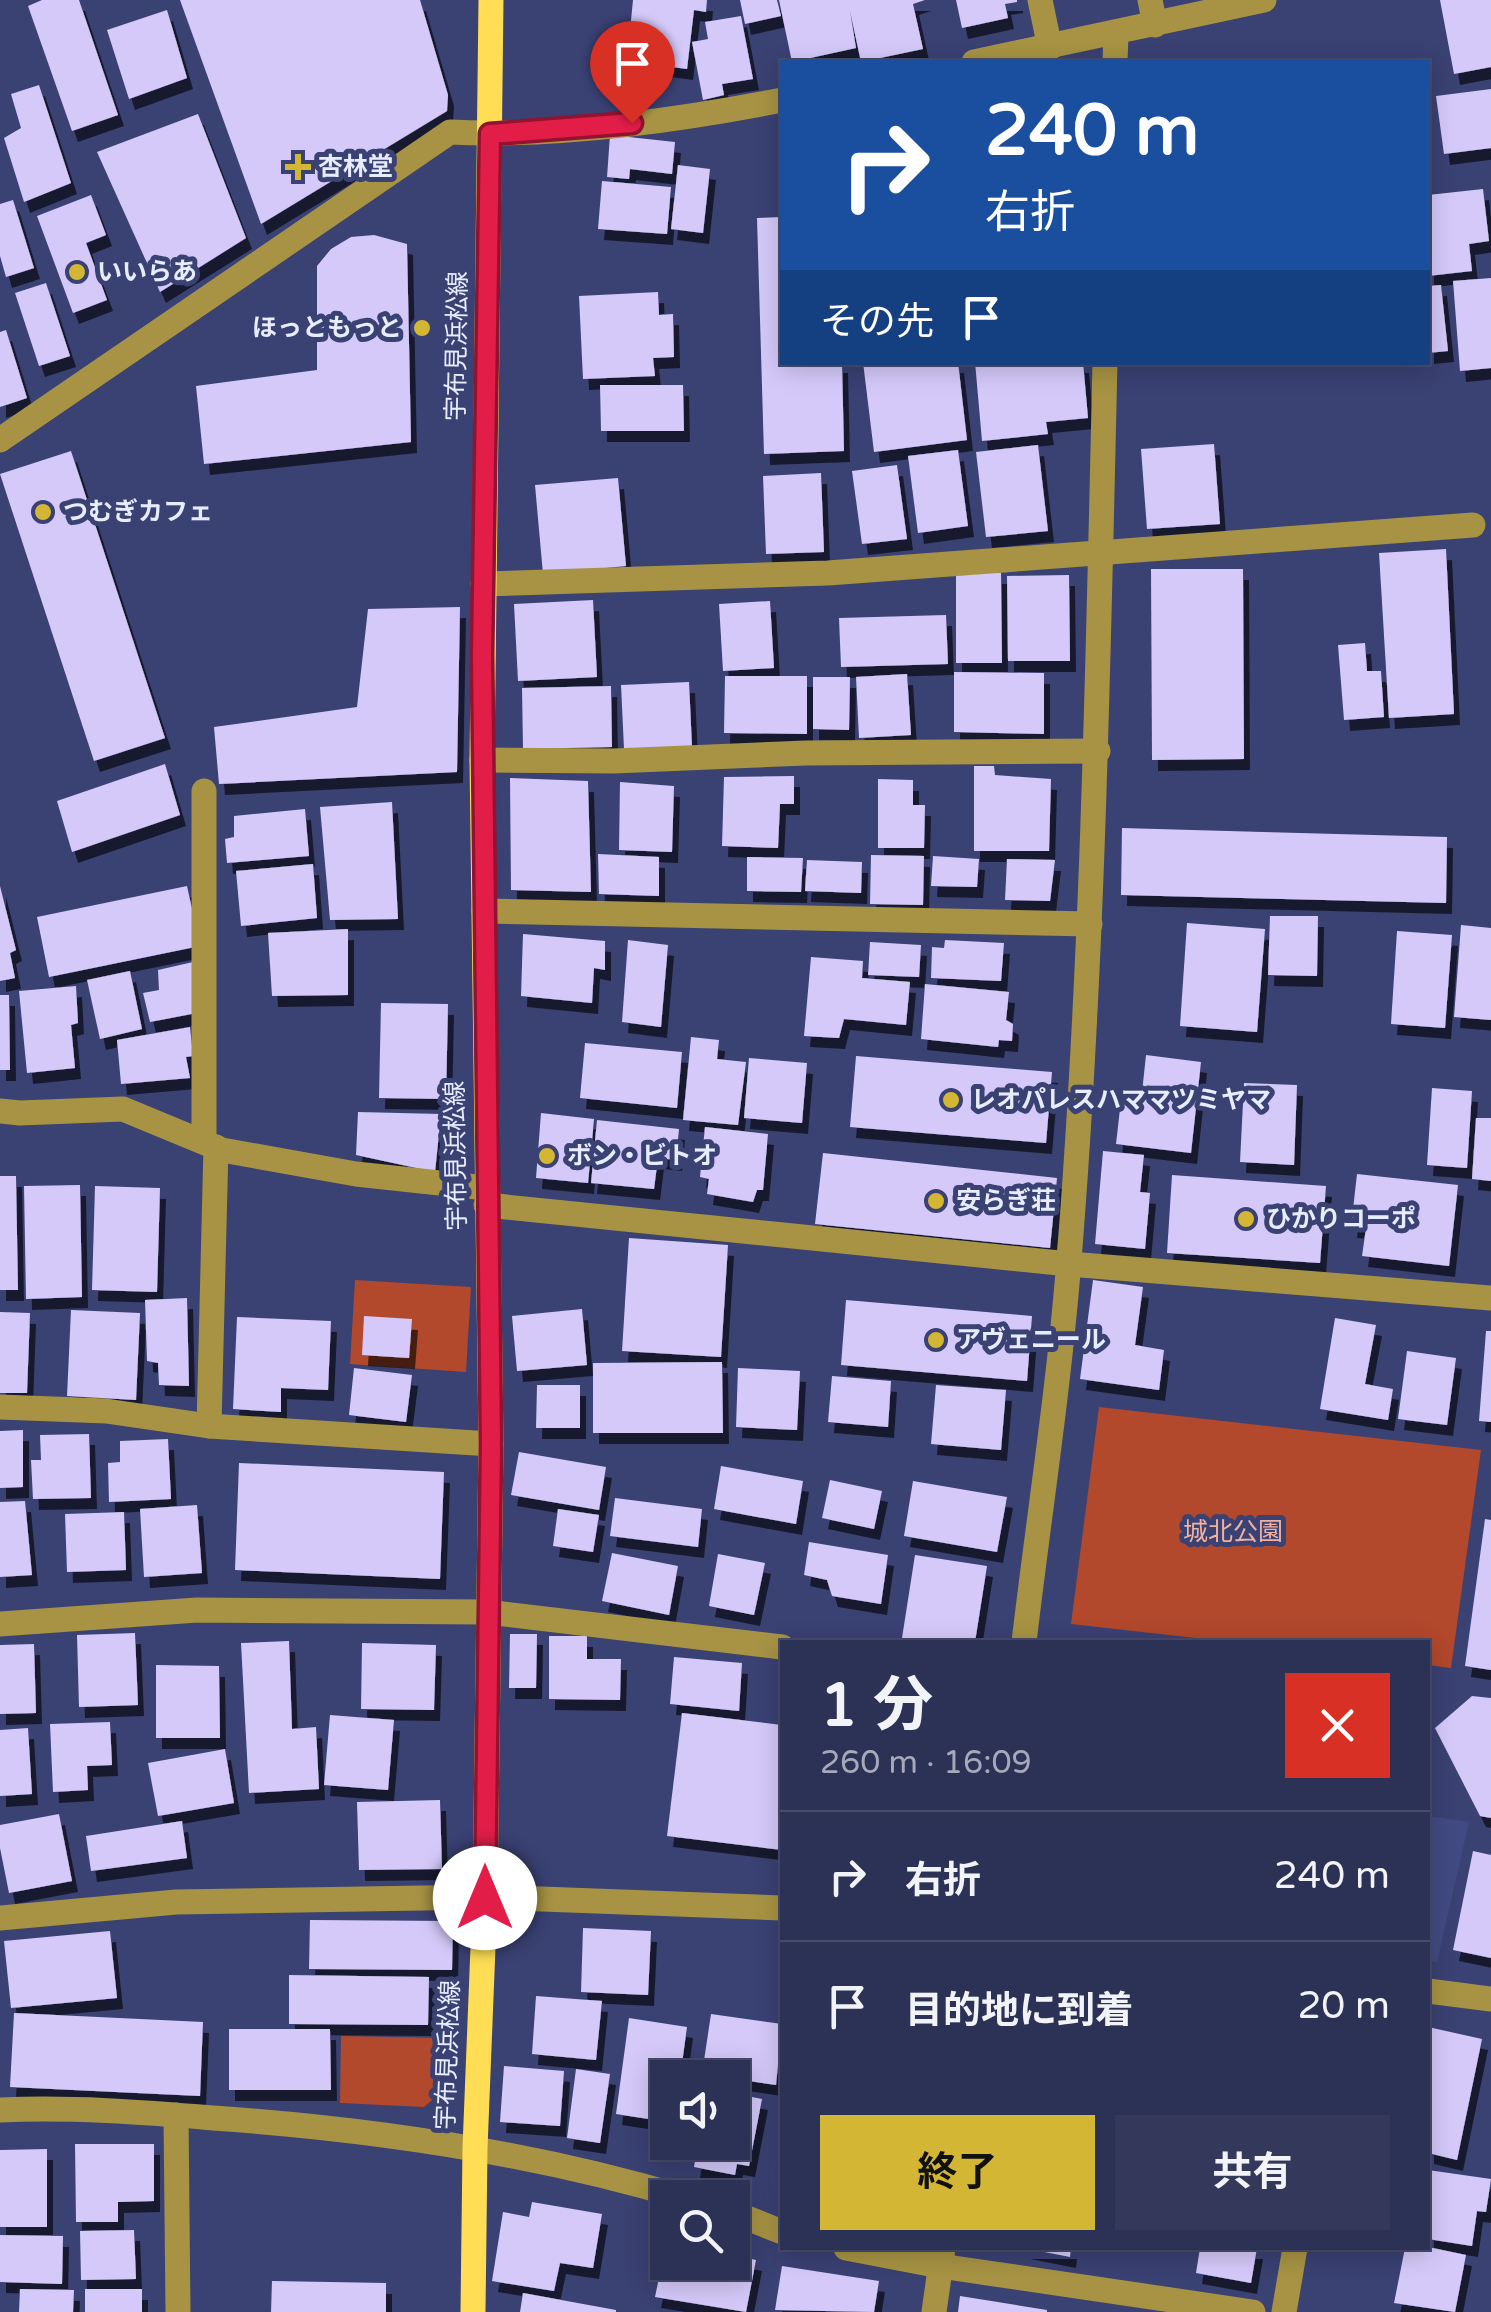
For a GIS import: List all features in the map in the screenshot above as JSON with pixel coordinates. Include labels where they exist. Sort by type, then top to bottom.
[{"type":"main road","name":"宇布見浜松線","points":[[473,2312],[474,2148],[485,1898],[491,1444],[482,760],[491,0]]},
{"type":"street","points":[[1040,0],[1050,48]]},
{"type":"street","points":[[985,60],[1116,34],[1152,13],[1264,0]]},
{"type":"street","points":[[1115,60],[1116,34]]},
{"type":"street","points":[[0,440],[450,132],[490,134],[687,119],[780,100]]},
{"type":"street","points":[[1024,1640],[1069,1264],[1098,751],[1105,365]]},
{"type":"street","points":[[483,584],[828,572],[1473,526]]},
{"type":"street","points":[[482,760],[1098,751]]},
{"type":"street","points":[[204,791],[210,1144],[209,1426]]},
{"type":"street","points":[[484,911],[1090,924]]},
{"type":"street","points":[[0,1111],[20,1114],[123,1109],[210,1144],[486,1197],[1069,1264],[1491,1298]]},
{"type":"street","points":[[0,1407],[106,1412],[209,1426],[491,1444]]},
{"type":"street","points":[[0,1624],[196,1610],[487,1612],[780,1647]]},
{"type":"street","points":[[0,1918],[176,1902],[485,1898],[780,1908]]},
{"type":"street","points":[[1430,1990],[1491,1999]]},
{"type":"street","points":[[0,2110],[49,2108],[299,2124],[474,2148],[650,2187]]},
{"type":"street","points":[[176,2115],[178,2312]]},
{"type":"street","points":[[750,2219],[780,2231]]},
{"type":"street","points":[[867,2250],[941,2257],[1201,2308],[1253,2312]]},
{"type":"street","points":[[1284,2312],[1295,2250]]},
{"type":"street","points":[[934,2312],[941,2257]]},
{"type":"shaded area","points":[[1430,1816],[1469,1822],[1437,1962],[1430,1960]]},
{"type":"green space","points":[[355,1280],[471,1287],[466,1372],[350,1364]]},
{"type":"green space","name":"城北公園","points":[[1099,1407],[1481,1450],[1451,1668],[1430,1665],[1430,1640],[1213,1640],[1071,1624]]},
{"type":"green space","points":[[341,2036],[446,2038],[445,2089],[424,2107],[340,2103]]},
{"type":"building","points":[[42,0],[79,0],[118,115],[72,131],[28,6]]},
{"type":"building","name":"杏林堂","points":[[180,0],[420,0],[448,95],[447,111],[261,224]]},
{"type":"building","points":[[633,0],[707,0],[706,12],[694,10],[687,69],[627,61]]},
{"type":"building","points":[[740,0],[777,0],[781,16],[745,24]]},
{"type":"building","points":[[779,0],[925,0],[913,4],[923,49],[861,60],[850,11],[856,48],[792,60]]},
{"type":"building","points":[[956,0],[1017,2],[1005,4],[1008,18],[962,28]]},
{"type":"building","points":[[1440,0],[1491,0],[1491,67],[1454,74]]},
{"type":"building","points":[[167,10],[187,78],[129,99],[107,30]]},
{"type":"building","points":[[741,16],[753,79],[722,84],[724,95],[703,100],[692,42],[708,39],[705,22]]},
{"type":"building","points":[[39,85],[71,183],[24,202],[4,138],[21,128],[11,94]]},
{"type":"building","points":[[1491,89],[1491,148],[1444,154],[1436,96]]},
{"type":"building","points":[[198,114],[246,238],[160,292],[97,152]]},
{"type":"building","points":[[610,135],[675,142],[672,174],[630,169],[629,179],[607,177]]},
{"type":"building","points":[[678,165],[710,169],[703,233],[671,229]]},
{"type":"building","points":[[602,181],[671,187],[667,234],[598,229]]},
{"type":"building","points":[[1483,189],[1489,241],[1469,244],[1472,271],[1430,276],[1430,195]]},
{"type":"building","name":"いいらあ","points":[[91,195],[106,235],[86,243],[107,300],[73,313],[37,216]]},
{"type":"building","points":[[13,200],[34,268],[6,277],[0,256],[0,204]]},
{"type":"building","points":[[780,217],[780,365],[842,365],[844,451],[764,454],[757,218]]},
{"type":"building","points":[[374,235],[407,244],[411,442],[204,464],[196,386],[317,370],[317,266],[331,249],[351,237]]},
{"type":"building","points":[[1491,278],[1491,368],[1460,371],[1453,281]]},
{"type":"building","points":[[46,283],[70,356],[39,366],[15,293]]},
{"type":"building","points":[[1441,285],[1448,351],[1430,353],[1430,286]]},
{"type":"building","points":[[658,292],[659,315],[673,314],[674,357],[653,358],[655,376],[583,379],[579,296]]},
{"type":"building","points":[[6,330],[27,398],[0,407],[0,332]]},
{"type":"building","points":[[863,365],[958,365],[967,440],[874,452]]},
{"type":"building","points":[[975,365],[1083,365],[1088,418],[1046,422],[1048,434],[982,441]]},
{"type":"building","points":[[600,385],[683,385],[684,431],[601,431]]},
{"type":"building","points":[[1214,444],[1220,524],[1147,529],[1141,449]]},
{"type":"building","points":[[1038,445],[1048,531],[986,537],[976,452]]},
{"type":"building","points":[[958,450],[968,526],[918,533],[908,456]]},
{"type":"building","points":[[71,451],[165,738],[94,761],[0,474]]},
{"type":"building","points":[[897,465],[907,539],[862,544],[852,471]]},
{"type":"building","points":[[821,473],[824,552],[766,554],[763,476]]},
{"type":"building","points":[[618,478],[626,566],[543,574],[535,485]]},
{"type":"building","points":[[1446,549],[1454,714],[1389,718],[1379,553]]},
{"type":"building","points":[[1151,569],[1243,569],[1244,759],[1152,760]]},
{"type":"building","points":[[956,573],[1001,573],[1002,663],[956,663]]},
{"type":"building","points":[[1069,575],[1070,661],[1008,661],[1007,576]]},
{"type":"building","points":[[593,600],[597,677],[518,681],[514,604]]},
{"type":"building","points":[[770,601],[774,668],[723,671],[719,604]]},
{"type":"building","points":[[460,607],[457,772],[219,784],[214,727],[357,707],[368,609]]},
{"type":"building","points":[[946,615],[948,664],[841,667],[839,618]]},
{"type":"building","points":[[1365,643],[1367,671],[1381,671],[1384,717],[1344,720],[1338,645]]},
{"type":"building","points":[[954,672],[1044,673],[1044,734],[954,732]]},
{"type":"building","points":[[907,674],[911,735],[859,738],[856,677]]},
{"type":"building","points":[[725,676],[807,676],[807,734],[724,733]]},
{"type":"building","points":[[813,677],[850,677],[849,730],[813,729]]},
{"type":"building","points":[[689,682],[692,747],[624,749],[621,685]]},
{"type":"building","points":[[611,686],[612,747],[523,749],[522,688]]},
{"type":"building","points":[[165,764],[180,815],[72,852],[57,801]]},
{"type":"building","points":[[974,766],[994,766],[995,775],[1051,779],[1049,851],[974,851]]},
{"type":"building","points":[[794,776],[794,804],[780,804],[778,848],[722,846],[724,777]]},
{"type":"building","points":[[510,778],[588,781],[591,892],[511,890]]},
{"type":"building","points":[[878,779],[913,780],[913,805],[925,805],[924,848],[878,848]]},
{"type":"building","points":[[620,782],[674,786],[672,852],[619,850]]},
{"type":"building","points":[[392,802],[398,919],[330,920],[320,807]]},
{"type":"building","points":[[305,809],[309,856],[227,863],[225,839],[234,837],[234,816]]},
{"type":"building","points":[[1122,828],[1447,837],[1446,903],[1121,895]]},
{"type":"building","points":[[598,854],[659,857],[659,896],[599,894]]},
{"type":"building","points":[[871,855],[924,856],[923,905],[870,904]]},
{"type":"building","points":[[933,856],[979,859],[977,887],[931,886]]},
{"type":"building","points":[[747,857],[803,858],[801,892],[747,891]]},
{"type":"building","points":[[1007,859],[1055,860],[1050,901],[1005,900]]},
{"type":"building","points":[[807,860],[862,862],[861,893],[805,891]]},
{"type":"building","points":[[313,864],[317,918],[241,926],[236,871]]},
{"type":"building","points":[[0,886],[16,950],[10,953],[15,978],[0,981]]},
{"type":"building","points":[[187,886],[200,946],[49,977],[37,917]]},
{"type":"building","points":[[1270,916],[1318,916],[1317,976],[1268,975]]},
{"type":"building","points":[[1187,923],[1265,929],[1257,1032],[1180,1026]]},
{"type":"building","points":[[1461,925],[1491,928],[1491,1020],[1454,1017]]},
{"type":"building","points":[[348,929],[348,995],[272,996],[268,933]]},
{"type":"building","points":[[1397,931],[1452,935],[1445,1028],[1391,1024]]},
{"type":"building","points":[[523,934],[605,941],[605,970],[594,968],[592,1003],[521,996]]},
{"type":"building","points":[[628,940],[668,945],[661,1027],[622,1022]]},
{"type":"building","points":[[945,940],[1004,943],[1001,981],[931,978],[932,947],[944,948]]},
{"type":"building","points":[[870,942],[921,945],[919,977],[868,975]]},
{"type":"building","points":[[811,957],[863,961],[862,978],[910,982],[906,1025],[844,1019],[839,1038],[804,1036]]},
{"type":"building","points":[[193,962],[202,1012],[150,1022],[143,993],[159,990],[158,970]]},
{"type":"building","points":[[130,971],[142,1029],[100,1039],[87,980]]},
{"type":"building","points":[[925,984],[1009,992],[1006,1020],[1013,1024],[1012,1041],[999,1040],[998,1047],[921,1039]]},
{"type":"building","points":[[76,986],[78,1023],[71,1025],[75,1068],[27,1073],[19,991]]},
{"type":"building","points":[[0,995],[9,995],[10,1070],[0,1070]]},
{"type":"building","points":[[381,1003],[448,1004],[446,1099],[379,1098]]},
{"type":"building","points":[[190,1027],[193,1056],[186,1057],[190,1078],[121,1084],[117,1040]]},
{"type":"building","points":[[691,1037],[719,1040],[717,1059],[746,1062],[738,1125],[683,1120]]},
{"type":"building","points":[[585,1043],[682,1052],[677,1108],[580,1098]]},
{"type":"building","points":[[1146,1055],[1201,1062],[1191,1153],[1116,1144],[1121,1100],[1141,1102]]},
{"type":"building","name":"レオパレスハママツミヤマ","points":[[856,1056],[1052,1072],[1046,1143],[850,1127]]},
{"type":"building","points":[[749,1058],[807,1063],[802,1123],[744,1118]]},
{"type":"building","points":[[1244,1083],[1297,1085],[1294,1165],[1240,1162]]},
{"type":"building","points":[[1432,1088],[1472,1091],[1467,1168],[1427,1165]]},
{"type":"building","points":[[358,1112],[441,1114],[435,1172],[356,1155]]},
{"type":"building","points":[[541,1113],[594,1119],[588,1183],[536,1178]]},
{"type":"building","points":[[1476,1118],[1491,1118],[1491,1181],[1472,1179]]},
{"type":"building","points":[[597,1120],[679,1129],[676,1160],[658,1158],[654,1189],[591,1183]]},
{"type":"building","points":[[705,1127],[768,1134],[763,1190],[757,1190],[753,1202],[707,1194],[709,1179],[700,1177]]},
{"type":"building","points":[[1103,1151],[1144,1155],[1140,1192],[1150,1193],[1145,1249],[1095,1244]]},
{"type":"building","name":"安らぎ荘","points":[[823,1153],[1057,1178],[1050,1248],[815,1224]]},
{"type":"building","points":[[1357,1174],[1458,1185],[1449,1266],[1362,1256],[1366,1228],[1351,1227]]},
{"type":"building","name":"ひかりコーポ","points":[[1172,1175],[1326,1186],[1320,1263],[1167,1253]]},
{"type":"building","points":[[0,1176],[16,1176],[18,1290],[0,1290]]},
{"type":"building","points":[[80,1185],[82,1297],[26,1299],[24,1186]]},
{"type":"building","points":[[95,1186],[160,1188],[157,1292],[92,1290]]},
{"type":"building","points":[[629,1238],[728,1245],[721,1357],[622,1351]]},
{"type":"building","points":[[1093,1280],[1143,1287],[1135,1345],[1164,1350],[1159,1390],[1080,1379]]},
{"type":"building","points":[[187,1298],[189,1386],[159,1385],[158,1363],[147,1361],[145,1300]]},
{"type":"building","name":"アヴェニール","points":[[846,1300],[1032,1316],[1027,1381],[841,1365]]},
{"type":"building","points":[[582,1309],[587,1365],[517,1371],[512,1316]]},
{"type":"building","points":[[71,1310],[140,1313],[136,1400],[67,1396]]},
{"type":"building","points":[[0,1312],[30,1313],[27,1393],[0,1393]]},
{"type":"building","points":[[364,1316],[412,1319],[409,1358],[362,1355]]},
{"type":"building","points":[[237,1317],[331,1321],[328,1390],[281,1388],[281,1412],[233,1409]]},
{"type":"building","points":[[1335,1318],[1376,1325],[1365,1384],[1393,1389],[1388,1420],[1320,1409]]},
{"type":"building","points":[[1486,1331],[1491,1331],[1491,1422],[1479,1421]]},
{"type":"building","points":[[1407,1351],[1456,1358],[1447,1425],[1398,1419]]},
{"type":"building","points":[[722,1362],[723,1433],[593,1433],[593,1363]]},
{"type":"building","points":[[354,1368],[412,1375],[406,1422],[349,1415]]},
{"type":"building","points":[[738,1368],[800,1371],[797,1430],[736,1427]]},
{"type":"building","points":[[832,1376],[891,1381],[888,1427],[828,1422]]},
{"type":"building","points":[[537,1385],[580,1385],[580,1428],[536,1428]]},
{"type":"building","points":[[936,1385],[1006,1390],[1001,1450],[931,1444]]},
{"type":"building","points":[[23,1430],[23,1487],[0,1488],[0,1431]]},
{"type":"building","points":[[89,1434],[91,1498],[33,1499],[31,1460],[41,1460],[40,1435]]},
{"type":"building","points":[[168,1439],[171,1499],[109,1502],[108,1463],[120,1462],[120,1441]]},
{"type":"building","points":[[519,1452],[606,1467],[599,1510],[511,1495]]},
{"type":"building","points":[[239,1463],[444,1472],[440,1579],[235,1570]]},
{"type":"building","points":[[721,1466],[803,1481],[796,1524],[714,1509]]},
{"type":"building","points":[[830,1480],[882,1491],[874,1529],[822,1518]]},
{"type":"building","points":[[913,1481],[1007,1497],[997,1552],[904,1536]]},
{"type":"building","points":[[615,1498],[702,1509],[698,1547],[610,1536]]},
{"type":"building","points":[[25,1501],[32,1575],[0,1577],[0,1502]]},
{"type":"building","points":[[197,1505],[202,1573],[144,1577],[140,1509]]},
{"type":"building","points":[[558,1509],[599,1515],[593,1552],[553,1546]]},
{"type":"building","points":[[124,1512],[126,1570],[67,1572],[65,1514]]},
{"type":"building","points":[[1485,1519],[1491,1520],[1491,1670],[1465,1666]]},
{"type":"building","points":[[809,1542],[888,1555],[881,1604],[832,1596],[827,1580],[804,1575]]},
{"type":"building","points":[[612,1553],[678,1566],[669,1615],[602,1601]]},
{"type":"building","points":[[718,1554],[765,1563],[754,1615],[709,1606]]},
{"type":"building","points":[[915,1555],[987,1566],[975,1640],[902,1638]]},
{"type":"building","points":[[135,1633],[138,1705],[79,1707],[77,1635]]},
{"type":"building","points":[[510,1634],[537,1634],[536,1688],[509,1688]]},
{"type":"building","points":[[549,1636],[587,1636],[587,1659],[621,1659],[620,1700],[549,1699]]},
{"type":"building","points":[[289,1641],[292,1729],[316,1727],[319,1789],[249,1793],[241,1643]]},
{"type":"building","points":[[362,1643],[436,1645],[434,1710],[361,1709]]},
{"type":"building","points":[[34,1644],[36,1713],[0,1714],[0,1645]]},
{"type":"building","points":[[674,1657],[742,1663],[739,1711],[670,1704]]},
{"type":"building","points":[[156,1665],[219,1666],[220,1738],[156,1738]]},
{"type":"building","points":[[1472,1696],[1491,1698],[1491,1818],[1480,1816],[1435,1728]]},
{"type":"building","points":[[682,1713],[780,1725],[780,1850],[667,1836]]},
{"type":"building","points":[[330,1715],[394,1720],[388,1790],[324,1785]]},
{"type":"building","points":[[110,1722],[112,1765],[87,1766],[88,1790],[53,1792],[50,1724]]},
{"type":"building","points":[[28,1728],[32,1794],[0,1796],[0,1730]]},
{"type":"building","points":[[225,1749],[234,1803],[158,1816],[148,1763]]},
{"type":"building","points":[[440,1800],[442,1869],[359,1870],[357,1802]]},
{"type":"building","points":[[59,1814],[72,1881],[9,1893],[0,1848],[0,1825]]},
{"type":"building","points":[[182,1821],[187,1858],[91,1871],[86,1836]]},
{"type":"building","points":[[1473,1851],[1491,1855],[1491,1958],[1453,1950]]},
{"type":"building","points":[[310,1920],[453,1921],[452,1970],[309,1969]]},
{"type":"building","points":[[583,1928],[651,1931],[648,1995],[581,1992]]},
{"type":"building","points":[[110,1931],[117,1998],[11,2008],[4,1941]]},
{"type":"building","points":[[289,1975],[429,1977],[428,2025],[289,2024]]},
{"type":"building","points":[[536,1996],[602,2001],[596,2060],[532,2054]]},
{"type":"building","points":[[14,2013],[203,2022],[200,2096],[10,2087]]},
{"type":"building","points":[[711,2014],[780,2024],[776,2085],[750,2081],[750,2060],[704,2060]]},
{"type":"building","points":[[629,2018],[687,2027],[682,2060],[650,2060],[650,2119],[616,2114]]},
{"type":"building","points":[[1430,2027],[1482,2039],[1457,2160],[1430,2153]]},
{"type":"building","points":[[229,2029],[330,2029],[331,2090],[229,2090]]},
{"type":"building","points":[[504,2066],[564,2071],[560,2126],[500,2122]]},
{"type":"building","points":[[576,2069],[610,2074],[600,2143],[567,2138]]},
{"type":"building","points":[[750,2097],[762,2099],[749,2166],[737,2164],[735,2175],[694,2167],[695,2160],[750,2160]]},
{"type":"building","points":[[75,2144],[154,2144],[154,2201],[118,2202],[118,2222],[76,2222]]},
{"type":"building","points":[[47,2149],[47,2227],[0,2227],[0,2150]]},
{"type":"building","points":[[1430,2170],[1491,2179],[1486,2212],[1477,2211],[1472,2246],[1430,2239]]},
{"type":"building","points":[[532,2202],[602,2214],[593,2268],[560,2263],[554,2291],[492,2281],[503,2212],[529,2217]]},
{"type":"building","points":[[134,2230],[136,2279],[81,2280],[80,2231]]},
{"type":"building","points":[[0,2235],[63,2236],[62,2284],[0,2282]]},
{"type":"building","points":[[1430,2247],[1466,2255],[1455,2312],[1394,2303],[1405,2250]]},
{"type":"building","points":[[1034,2250],[1071,2250],[1070,2257]]},
{"type":"building","points":[[1200,2250],[1257,2250],[1251,2283],[1196,2273]]},
{"type":"building","points":[[750,2259],[756,2260],[746,2312],[655,2297],[659,2280],[750,2280]]},
{"type":"building","points":[[782,2266],[879,2281],[874,2312],[775,2310]]},
{"type":"building","points":[[272,2281],[386,2283],[386,2312],[271,2312]]},
{"type":"building","points":[[20,2289],[74,2290],[73,2312],[19,2312]]},
{"type":"building","points":[[85,2289],[142,2289],[142,2312],[85,2312]]},
{"type":"building","points":[[523,2293],[616,2310],[616,2312],[520,2312]]},
{"type":"building","points":[[960,2296],[1047,2310],[1047,2312],[958,2312]]},
{"type":"place","name":"杏林堂","points":[[298,167]]},
{"type":"place","name":"いいらあ","points":[[77,272]]},
{"type":"place","name":"ほっともっと","points":[[422,328]]},
{"type":"place","name":"つむぎカフェ","points":[[43,512]]},
{"type":"place","name":"レオパレスハママツミヤマ","points":[[951,1100]]},
{"type":"place","name":"ボン・ビトオ","points":[[547,1156]]},
{"type":"place","name":"安らぎ荘","points":[[936,1201]]},
{"type":"place","name":"ひかりコーポ","points":[[1246,1219]]},
{"type":"place","name":"アヴェニール","points":[[936,1340]]},
{"type":"route","points":[[485,1898],[491,1444],[482,655],[490,134],[632,123]]}]
